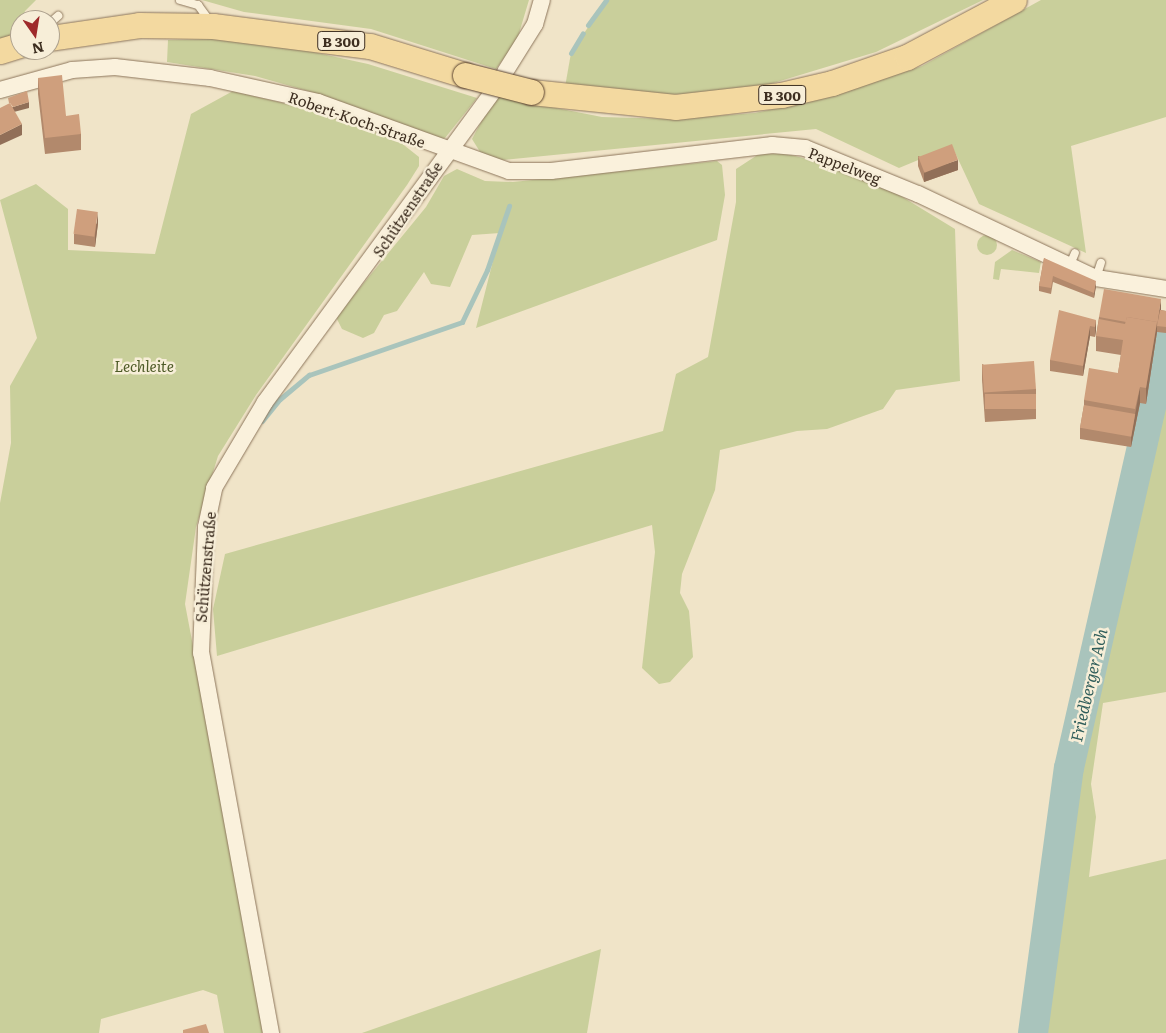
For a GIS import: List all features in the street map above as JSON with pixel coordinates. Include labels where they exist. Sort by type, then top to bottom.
[{"type":"main road","name":"B 300","points":[[60,27],[213,26],[370,46],[532,92],[607,103],[675,107],[780,95],[832,83],[907,57],[1014,0]]},
{"type":"street","points":[[505,72],[534,24],[542,0]]},
{"type":"street","name":"Robert-Koch-Straße","points":[[0,90],[72,70],[115,68],[210,78],[318,102],[448,150]]},
{"type":"street","name":"Schützenstraße","points":[[271,1033],[201,653],[207,519],[226,462],[448,150],[491,94]]},
{"type":"street","name":"Pappelweg","points":[[448,150],[509,172],[551,171],[772,145],[831,156],[920,189],[1072,260],[1098,270],[1166,289]]},
{"type":"lane","points":[[180,0],[198,5],[213,26]]},
{"type":"green space","points":[[0,0],[36,0],[26,10],[10,10],[10,38],[0,41]]},
{"type":"green space","points":[[202,0],[529,0],[517,40],[496,69],[371,29],[244,12]]},
{"type":"green space","points":[[606,0],[983,0],[876,52],[754,89],[671,95],[565,87],[571,53]]},
{"type":"green space","points":[[1041,0],[1166,0],[1166,117],[1071,146],[1086,253],[979,204],[952,146],[899,168],[816,129],[502,160],[482,155],[472,139],[495,96],[602,117],[672,119],[755,113],[836,95],[922,66]]},
{"type":"green space","points":[[211,39],[290,47],[368,64],[477,98],[445,138],[437,140],[315,93],[255,76],[167,62],[168,40]]},
{"type":"green space","name":"Lechleite","points":[[233,91],[316,111],[400,142],[419,157],[419,166],[407,185],[256,395],[218,456],[196,527],[185,604],[267,1033],[224,1033],[217,995],[203,990],[101,1019],[99,1033],[0,1033],[0,503],[11,443],[10,386],[37,338],[0,200],[36,184],[68,209],[68,250],[155,254],[191,114]]},
{"type":"green space","points":[[783,153],[831,165],[891,190],[955,229],[960,381],[896,390],[883,409],[827,429],[797,431],[720,450],[715,490],[682,574],[680,593],[689,611],[693,657],[670,682],[659,684],[642,668],[655,552],[652,525],[217,656],[213,609],[225,554],[663,431],[676,374],[708,357],[736,202],[736,169],[759,154]]},
{"type":"green space","points":[[717,161],[722,165],[725,195],[717,240],[476,328],[500,233],[472,235],[450,287],[431,284],[424,272],[397,311],[384,315],[374,333],[363,338],[342,329],[336,317],[426,207],[444,176],[457,169],[485,181],[513,182]]},
{"type":"green space","points":[[987,235],[994,238],[997,245],[994,252],[987,255],[980,252],[977,245],[980,238]]},
{"type":"green space","points":[[1012,250],[1041,262],[1039,273],[1001,269],[999,280],[993,279],[995,262]]},
{"type":"green space","points":[[1166,360],[1166,692],[1103,703],[1091,784],[1096,817],[1089,877],[1166,859],[1166,1033],[1019,1033],[1036,987],[1064,742],[1125,482],[1159,361]]},
{"type":"green space","points":[[601,949],[587,1033],[362,1033]]},
{"type":"building","points":[[62,75],[66,116],[79,114],[81,134],[45,138],[38,78]]},
{"type":"building","points":[[27,91],[29,102],[13,107],[9,103],[8,98]]},
{"type":"building","points":[[10,103],[22,124],[0,135],[0,108]]},
{"type":"building","points":[[952,144],[958,160],[924,173],[918,157]]},
{"type":"building","points":[[77,209],[98,212],[94,237],[74,234]]},
{"type":"building","points":[[1044,258],[1096,281],[1094,293],[1053,276],[1051,288],[1039,286]]},
{"type":"building","points":[[1104,289],[1161,299],[1157,327],[1157,322],[1127,317],[1126,322],[1099,317]]},
{"type":"building","points":[[1059,310],[1096,320],[1095,327],[1090,326],[1083,366],[1050,360]]},
{"type":"building","points":[[1160,310],[1166,311],[1166,327],[1157,326]]},
{"type":"building","points":[[1127,317],[1157,322],[1146,388],[1140,387],[1135,409],[1084,400],[1089,368],[1118,373],[1123,340],[1096,336],[1099,319],[1125,324]]},
{"type":"building","points":[[1034,361],[1036,389],[984,393],[982,365]]},
{"type":"building","points":[[985,394],[1036,394],[1036,409],[985,409]]},
{"type":"building","points":[[1084,405],[1135,414],[1131,437],[1080,428]]},
{"type":"building","points":[[206,1024],[209,1033],[183,1033],[183,1030]]},
{"type":"waterway","points":[[588,25],[606,0]]},
{"type":"waterway","points":[[571,53],[583,33]]},
{"type":"waterway","points":[[262,421],[280,399],[309,375],[462,322],[487,270],[509,206]]},
{"type":"waterway","name":"Friedberger Ach","points":[[1033,1033],[1069,768],[1166,342]]}]
